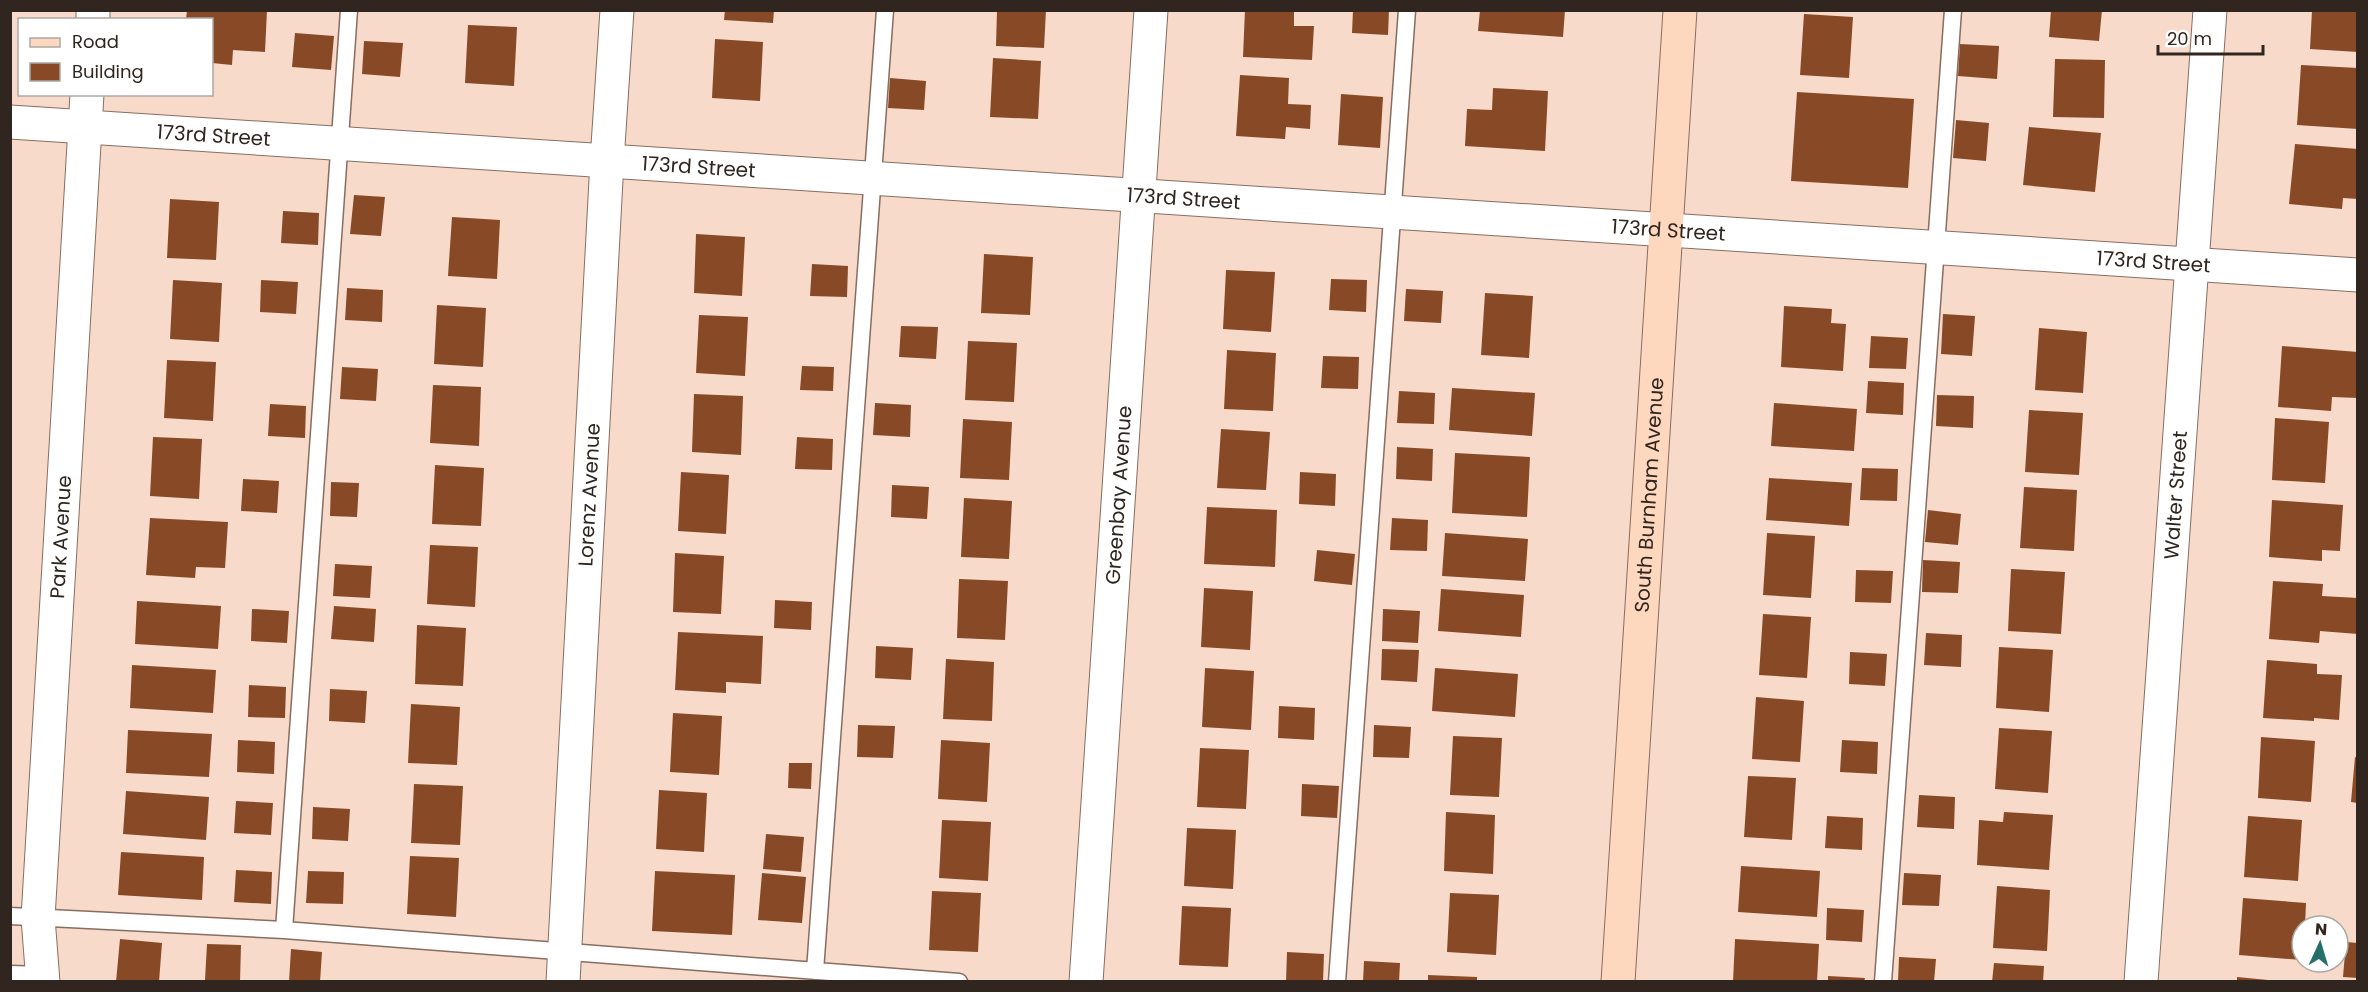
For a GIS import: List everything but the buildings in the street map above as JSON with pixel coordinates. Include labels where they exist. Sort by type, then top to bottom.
[{"type":"main road","name":"South Burnham Avenue","points":[[1618,981],[1680,10]]},
{"type":"street","name":"Lorenz Avenue","points":[[564,967],[617,10]]},
{"type":"street","name":"Greenbay Avenue","points":[[1086,981],[1151,10]]},
{"type":"street","name":"Walter Street","points":[[2141,981],[2210,10]]},
{"type":"street","name":"Park Avenue","points":[[44,978],[24,917],[87,96]]},
{"type":"street","name":"173rd Street","points":[[10,122],[2358,275]]},
{"type":"lane","points":[[284,930],[349,10]]},
{"type":"lane","points":[[815,971],[885,10]]},
{"type":"lane","points":[[1337,981],[1407,10]]},
{"type":"lane","points":[[1883,981],[1953,10]]},
{"type":"lane","points":[[24,917],[284,930],[564,967],[794,975],[815,971],[959,981]]},
{"type":"lane","points":[[10,974],[44,978]]}]
